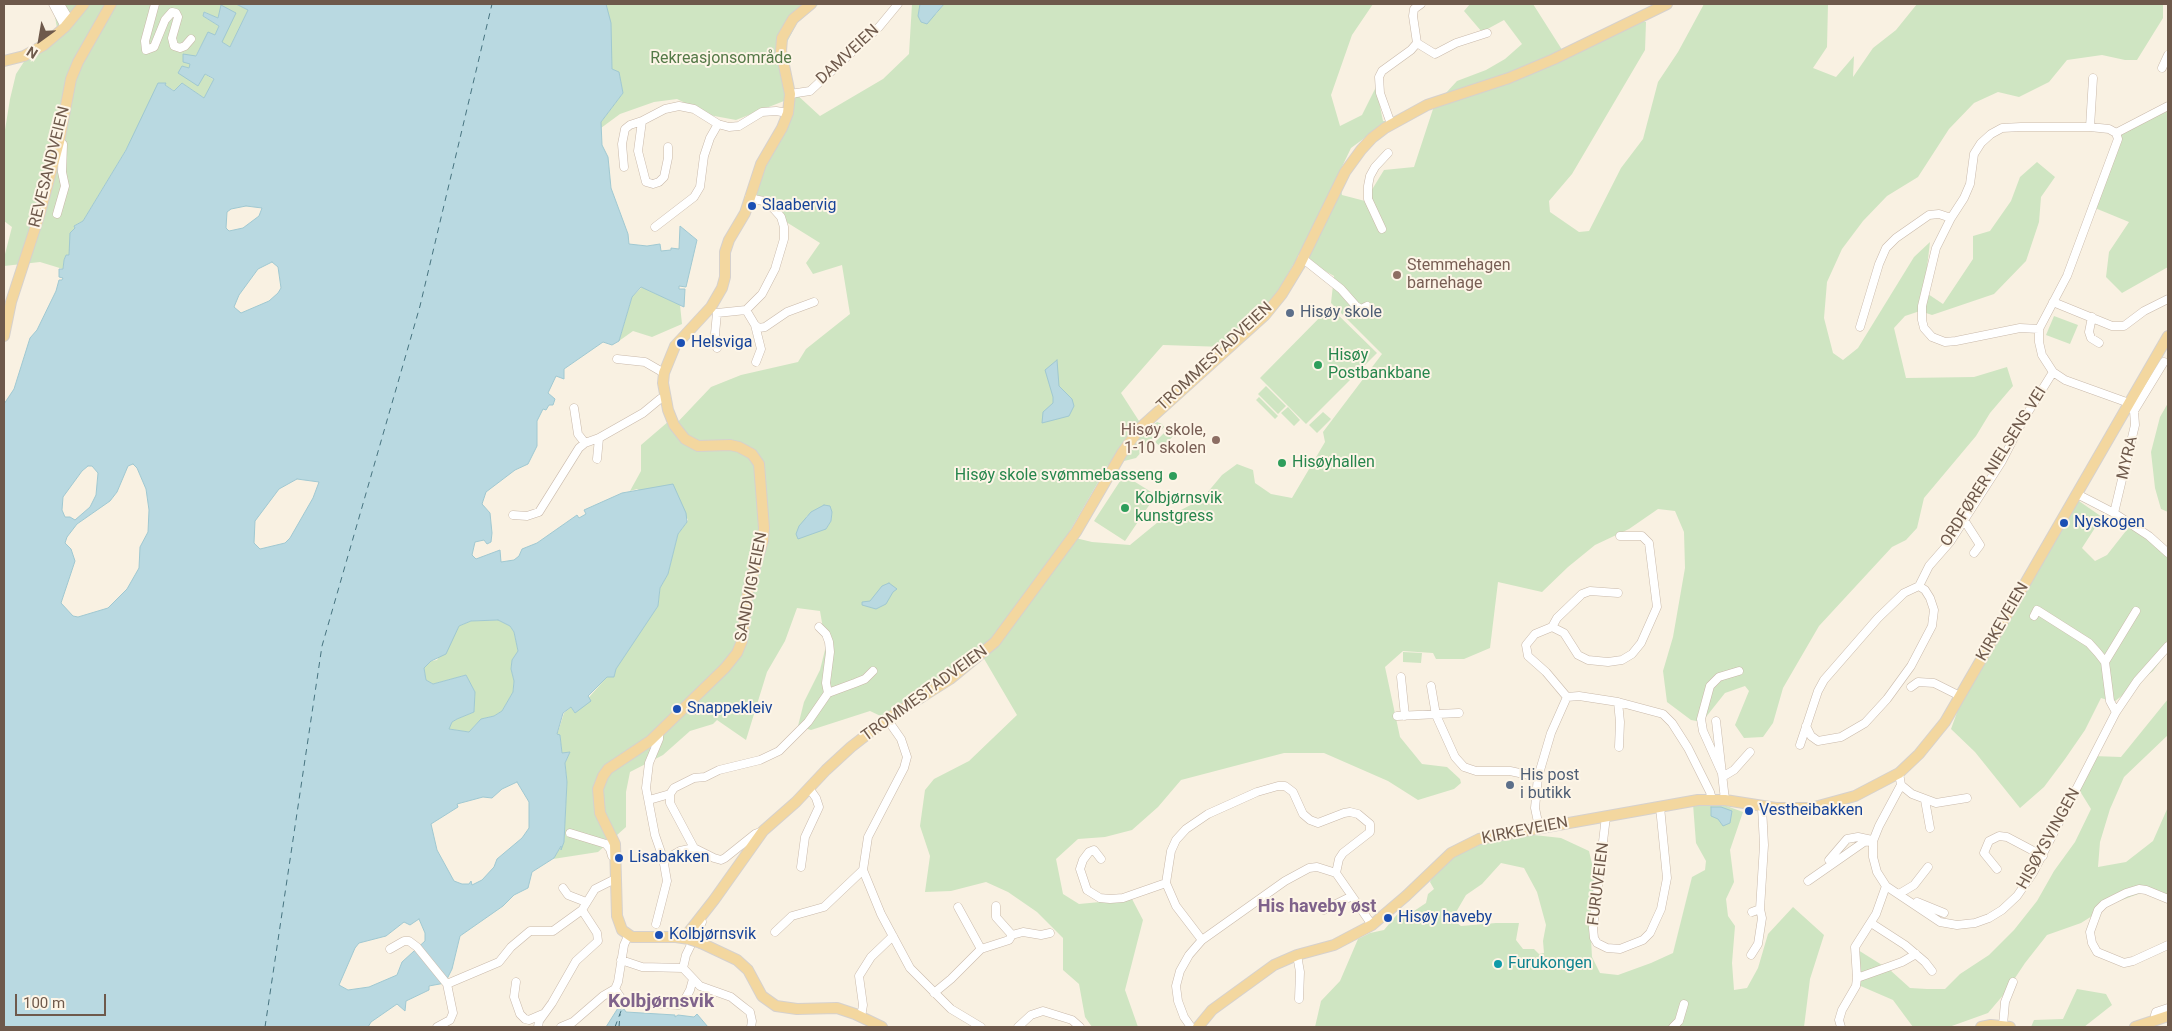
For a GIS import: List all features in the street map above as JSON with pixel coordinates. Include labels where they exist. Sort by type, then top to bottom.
[{"type":"main road","points":[[4,61],[30,54],[51,40],[84,4]]},
{"type":"main road","name":"REVESANDVEIEN","points":[[4,336],[16,285],[40,214],[59,142],[71,79],[78,62],[111,4]]},
{"type":"main road","name":"SANDVIGVEIEN","points":[[628,936],[618,922],[616,844],[599,806],[600,783],[604,772],[613,764],[650,741],[726,668],[737,653],[744,630],[748,590],[761,551],[764,528],[760,472],[755,457],[743,448],[735,445],[704,447],[689,442],[674,425],[665,397],[664,373],[670,356],[679,341],[711,307],[719,294],[725,277],[727,246],[745,213],[761,164],[782,128],[788,113],[790,94],[781,51],[782,38],[793,19],[811,4]]},
{"type":"main road","name":"TROMMESTADVEIEN","points":[[687,938],[762,830],[851,747],[888,719],[950,678],[994,642],[1076,532],[1122,453],[1140,428],[1265,315],[1282,294],[1302,258],[1335,189],[1352,161],[1372,138],[1391,124],[1427,105],[1509,78],[1554,59],[1667,4]]},
{"type":"main road","name":"KIRKEVEIEN","points":[[1198,1027],[1212,1010],[1266,971],[1297,956],[1334,945],[1372,925],[1458,848],[1479,839],[1539,827],[1712,799],[1762,807],[1791,809],[1828,805],[1870,790],[1899,773],[1927,746],[1960,696],[2130,406],[2168,336]]},
{"type":"main road","points":[[628,936],[638,938],[687,938],[701,943],[738,960],[748,970],[762,996],[776,1006],[797,1009],[837,1008],[861,1017],[877,1026]]},
{"type":"main road","points":[[2134,1027],[2168,1016]]},
{"type":"main road","points":[[1981,1027],[2006,1026]]},
{"type":"street","points":[[53,4],[67,24]]},
{"type":"street","points":[[60,4],[67,24]]},
{"type":"street","points":[[156,4],[145,41],[146,50],[154,47],[165,20],[172,12],[176,13],[178,17],[172,38],[174,46],[180,48],[191,39]]},
{"type":"street","name":"DAMVEIEN","points":[[790,94],[810,91],[879,27],[898,4]]},
{"type":"street","points":[[1421,4],[1414,9],[1412,16],[1417,43],[1435,54],[1456,43],[1487,33]]},
{"type":"street","points":[[1391,124],[1380,93],[1379,77],[1382,71],[1411,50],[1417,43]]},
{"type":"street","points":[[2162,68],[2168,55]]},
{"type":"street","points":[[2090,127],[2093,78]]},
{"type":"street","points":[[624,167],[622,144],[625,130],[630,125],[660,111],[679,106],[694,109],[718,124],[729,127],[738,126],[762,112],[776,111],[788,113]]},
{"type":"street","points":[[2116,133],[2168,106]]},
{"type":"street","points":[[642,121],[638,151],[646,182],[653,184],[659,182],[664,177],[668,148]]},
{"type":"street","points":[[654,227],[694,197],[700,187],[704,156],[710,138],[718,124]]},
{"type":"street","points":[[2039,329],[2020,328],[1945,342],[1928,334],[1922,320],[1922,306],[1936,248],[1970,184],[1974,154],[1981,143],[1991,134],[2002,128],[2090,127],[2109,129],[2116,133],[2118,138],[2067,276],[2039,329],[2038,342],[2042,354],[2053,372],[2065,380],[2130,406],[2164,362]]},
{"type":"street","points":[[57,214],[65,186],[62,172],[63,144],[59,142]]},
{"type":"street","points":[[1382,229],[1368,199],[1368,186],[1370,176],[1388,153]]},
{"type":"street","points":[[717,348],[715,334],[717,313],[746,310],[762,294],[781,254],[784,227],[781,217],[774,209],[762,201],[750,198]]},
{"type":"street","points":[[1860,327],[1878,264],[1886,248],[1896,238],[1929,215],[1939,214],[1951,218]]},
{"type":"street","points":[[1302,258],[1347,295],[1356,306],[1361,309],[1367,306]]},
{"type":"street","points":[[2053,302],[2112,326],[2124,326],[2144,311],[2168,299]]},
{"type":"street","points":[[755,325],[759,328],[765,327],[787,312],[814,302]]},
{"type":"street","points":[[746,310],[755,325],[761,349],[756,362]]},
{"type":"street","points":[[2092,317],[2089,332],[2091,338],[2099,343]]},
{"type":"street","points":[[617,359],[645,362],[664,373]]},
{"type":"street","name":"ORDFØRER NIELSENS VEI","points":[[1919,586],[1928,566],[1950,542],[2002,461],[2022,422],[2053,372]]},
{"type":"street","points":[[513,515],[526,516],[539,512],[565,468],[585,443],[599,438],[643,413],[665,397]]},
{"type":"street","name":"MYRA","points":[[2114,513],[2136,425],[2130,406]]},
{"type":"street","points":[[574,408],[578,434],[585,443]]},
{"type":"street","points":[[597,459],[599,438]]},
{"type":"street","points":[[2077,494],[2114,513],[2149,536],[2168,554]]},
{"type":"street","points":[[1964,520],[1980,545],[1974,553]]},
{"type":"street","points":[[1552,627],[1564,634],[1578,655],[1588,660],[1608,662],[1622,660],[1632,654],[1641,643],[1657,607],[1649,543],[1642,536],[1620,536]]},
{"type":"street","points":[[1800,745],[1806,726],[1818,691],[1824,680],[1878,618],[1904,593],[1919,586],[1925,590],[1934,610],[1932,626],[1922,649],[1887,699],[1865,723],[1841,737],[1818,741],[1811,736],[1806,726]]},
{"type":"street","points":[[1567,697],[1546,672],[1528,656],[1525,649],[1526,645],[1531,637],[1542,630],[1552,627],[1557,618],[1582,594],[1590,591],[1618,593]]},
{"type":"street","points":[[2034,616],[2037,610],[2088,643],[2104,662],[2110,701],[2116,712]]},
{"type":"street","points":[[2104,662],[2136,611]]},
{"type":"street","points":[[819,627],[826,634],[829,642],[830,652],[826,683],[828,693]]},
{"type":"street","name":"HISØYSVINGEN","points":[[1886,886],[1940,922],[1957,926],[1975,924],[2002,910],[2017,896],[2043,856],[2116,712],[2137,682],[2168,646]]},
{"type":"street","points":[[694,848],[670,803],[670,794],[674,788],[694,778],[704,777],[719,770],[760,760],[779,751],[808,722],[828,693],[842,690],[865,679],[873,671]]},
{"type":"street","points":[[1722,774],[1703,731],[1701,719],[1710,686],[1719,677],[1739,671]]},
{"type":"street","points":[[1401,677],[1401,716],[1460,713]]},
{"type":"street","points":[[1911,687],[1918,682],[1934,683],[1960,696]]},
{"type":"street","points":[[1431,686],[1436,715],[1455,757],[1464,766],[1476,771],[1510,771],[1538,777]]},
{"type":"street","points":[[1567,697],[1579,696],[1618,702],[1663,714],[1672,723],[1688,748],[1712,799]]},
{"type":"street","points":[[1539,827],[1535,808],[1538,777],[1551,733],[1567,697]]},
{"type":"street","points":[[1618,702],[1620,722],[1619,747]]},
{"type":"street","points":[[888,719],[901,739],[907,757],[904,768],[868,837],[863,870],[873,896],[910,968],[951,1009],[981,1027]]},
{"type":"street","points":[[1716,721],[1725,800]]},
{"type":"street","points":[[656,924],[667,882],[663,858],[655,835],[646,777],[659,739],[658,733]]},
{"type":"street","points":[[1722,774],[1734,770],[1750,752]]},
{"type":"street","points":[[1841,1027],[1842,1010],[1852,995],[1857,978],[1855,947],[1872,922],[1886,886],[1877,872],[1873,858],[1874,841],[1879,826],[1901,785],[1899,773]]},
{"type":"street","points":[[1901,785],[1912,794],[1936,804],[1967,798]]},
{"type":"street","points":[[1202,940],[1176,906],[1166,883],[1171,851],[1176,840],[1186,829],[1208,814],[1228,804],[1278,786],[1285,786],[1293,792],[1303,814],[1310,820],[1318,823],[1326,822],[1350,812],[1366,819],[1370,824],[1370,832],[1343,853],[1336,872]]},
{"type":"street","points":[[801,867],[804,837],[818,807],[816,798],[808,788]]},
{"type":"street","points":[[649,800],[670,794]]},
{"type":"street","points":[[1925,800],[1930,828]]},
{"type":"street","name":"FURUVEIEN","points":[[1606,816],[1592,928],[1597,943],[1607,948],[1620,949],[1643,940],[1650,932],[1661,909],[1666,878],[1660,807]]},
{"type":"street","points":[[1751,955],[1758,944],[1762,918],[1756,910],[1764,845],[1762,807]]},
{"type":"street","points":[[663,858],[668,858],[680,851],[694,848],[721,860],[762,830]]},
{"type":"street","points":[[447,984],[499,962],[511,946],[530,932],[553,931],[582,910],[595,889],[616,881],[610,849],[606,844],[570,833]]},
{"type":"street","points":[[1997,869],[1984,853],[1989,841],[2000,836],[2043,856]]},
{"type":"street","points":[[1829,860],[1847,839],[1863,837],[1874,841]]},
{"type":"street","points":[[1808,881],[1864,842],[1874,841]]},
{"type":"street","points":[[1101,859],[1094,850],[1089,852],[1083,860],[1080,869],[1087,890],[1100,898],[1123,898],[1166,883]]},
{"type":"street","points":[[1191,1027],[1184,1017],[1178,1001],[1176,986],[1180,971],[1189,955],[1202,940],[1285,881],[1309,868],[1317,867],[1336,872],[1372,925]]},
{"type":"street","points":[[1899,894],[1911,888],[1928,867]]},
{"type":"street","points":[[775,932],[792,916],[824,908],[863,870]]},
{"type":"street","points":[[563,888],[573,897],[586,902]]},
{"type":"street","points":[[2168,899],[2139,889],[2126,893],[2104,904],[2098,910],[2090,932],[2092,943],[2097,952],[2124,963],[2133,961],[2168,945]]},
{"type":"street","points":[[1324,910],[1352,896]]},
{"type":"street","name":"TROMMESTADVEIEN","points":[[683,968],[694,936],[714,900]]},
{"type":"street","points":[[1910,902],[1918,902],[1944,913]]},
{"type":"street","points":[[996,906],[994,910],[996,917],[1012,935]]},
{"type":"street","points":[[958,907],[981,949]]},
{"type":"street","points":[[538,1027],[539,1020],[545,1014],[576,961],[598,941],[597,933],[582,910]]},
{"type":"street","points":[[1872,922],[1926,962],[1932,971]]},
{"type":"street","points":[[934,993],[981,949],[1009,940],[1012,935],[1023,932],[1041,936],[1050,933]]},
{"type":"street","points":[[561,1027],[573,1022],[603,996],[615,990],[618,982],[620,960],[628,936]]},
{"type":"street","points":[[861,1017],[863,1006],[859,976],[871,957],[893,936]]},
{"type":"street","points":[[390,950],[404,941],[409,941],[447,984],[453,1013],[450,1020],[437,1027]]},
{"type":"street","points":[[1857,978],[1902,962],[1916,954]]},
{"type":"street","points":[[1297,956],[1300,972],[1299,1000]]},
{"type":"street","points":[[620,960],[642,967],[683,968],[700,986],[731,997],[750,1012],[751,1027]]},
{"type":"street","points":[[615,990],[620,998],[630,1002],[679,1005],[683,1003],[690,990],[693,979]]},
{"type":"street","points":[[516,982],[514,997],[520,1014],[529,1020],[545,1014]]},
{"type":"street","points":[[2006,1026],[2006,1002],[2013,982]]},
{"type":"street","points":[[1673,1027],[1679,1020],[1684,1004]]},
{"type":"street","points":[[2156,1020],[2156,1012],[2168,1008]]},
{"type":"street","points":[[1018,1027],[1032,1015],[1043,1011],[1072,1020],[1080,1027]]},
{"type":"green space","points":[[48,4],[236,4],[248,10],[230,47],[222,42],[222,5],[218,18],[204,12],[203,16],[219,26],[215,36],[208,33],[189,68],[182,66],[205,74],[214,80],[204,98],[182,83],[175,91],[165,85],[83,221],[74,226],[76,227],[69,255],[66,255],[63,269],[40,262],[4,266],[4,258],[12,227],[4,221],[4,136],[10,99],[16,74],[31,51],[57,28],[54,11]]},
{"type":"green space","name":"Rekreasjonsområde","points":[[606,4],[819,4],[797,23],[786,44],[786,53],[795,93],[820,116],[883,79],[909,54],[912,4],[920,4],[918,16],[936,14],[944,4],[1373,4],[1352,35],[1331,95],[1340,126],[1362,115],[1376,87],[1383,121],[1401,122],[1378,128],[1351,148],[1340,171],[1339,182],[1342,195],[1365,201],[1384,170],[1414,167],[1434,106],[1457,81],[1486,70],[1505,59],[1522,44],[1504,20],[1482,32],[1464,11],[1470,4],[1533,4],[1566,56],[1635,19],[1646,22],[1645,50],[1572,174],[1549,201],[1550,212],[1579,232],[1589,231],[1621,168],[1643,139],[1658,82],[1678,52],[1704,4],[1828,4],[1827,47],[1813,68],[1836,77],[1854,56],[1853,77],[1873,48],[1896,30],[1917,4],[2163,4],[2163,18],[2137,60],[2125,60],[2102,55],[2067,60],[2049,82],[2019,97],[1998,92],[1974,103],[1949,129],[1918,177],[1887,196],[1863,221],[1842,249],[1827,282],[1824,318],[1833,353],[1843,360],[1858,348],[1914,257],[1930,242],[1926,276],[1928,294],[1943,304],[1973,259],[1973,236],[1990,231],[2011,201],[2020,177],[2037,162],[2055,177],[2041,197],[2039,222],[2026,261],[1994,294],[1932,315],[1920,311],[1905,316],[1894,328],[1906,378],[1974,377],[2007,367],[2013,386],[1990,413],[1976,436],[1924,498],[1917,528],[1906,540],[1892,547],[1819,626],[1783,688],[1773,723],[1763,737],[1744,738],[1735,725],[1749,691],[1745,686],[1725,693],[1702,722],[1691,720],[1667,702],[1663,671],[1673,637],[1685,568],[1684,532],[1675,511],[1658,509],[1629,529],[1595,545],[1542,592],[1498,582],[1490,648],[1464,659],[1436,659],[1433,653],[1403,651],[1385,667],[1400,737],[1422,764],[1447,767],[1460,779],[1461,783],[1454,789],[1418,800],[1388,781],[1324,753],[1284,753],[1181,780],[1158,807],[1132,830],[1105,837],[1078,839],[1056,859],[1063,894],[1079,904],[1132,899],[1143,920],[1125,990],[1138,1027],[1092,1027],[1085,1017],[1079,984],[1063,970],[1063,938],[1037,912],[1008,892],[986,882],[951,891],[925,892],[930,856],[920,826],[925,790],[934,779],[969,761],[1017,715],[983,657],[887,719],[870,711],[811,730],[798,726],[804,702],[820,670],[826,646],[820,611],[797,608],[785,641],[767,672],[746,740],[717,720],[713,724],[690,731],[663,755],[630,772],[626,792],[626,827],[598,852],[553,859],[564,842],[567,782],[565,763],[570,752],[562,754],[560,735],[557,735],[564,713],[571,707],[575,713],[607,677],[614,677],[616,669],[658,606],[660,588],[668,574],[678,534],[688,519],[637,489],[630,491],[641,471],[641,445],[669,421],[674,426],[711,387],[741,375],[798,362],[806,349],[850,314],[842,265],[813,274],[806,263],[820,243],[783,220],[751,194],[789,99],[736,120],[709,115],[677,99],[654,102],[620,114],[601,128],[601,122],[623,93],[619,73],[612,69]],"holes":[[[1306,256],[1311,263],[1334,276],[1331,303],[1382,354],[1323,432],[1325,442],[1292,498],[1271,494],[1255,483],[1253,470],[1237,464],[1222,475],[1202,499],[1158,522],[1130,545],[1092,542],[1067,536],[1108,465],[1136,458],[1164,427],[1157,422],[1148,429],[1139,421],[1121,393],[1163,345],[1225,347],[1251,323],[1275,296],[1293,265]],[[832,512],[831,521],[826,529],[806,518],[807,516]]]},
{"type":"green space","points":[[2168,104],[2168,267],[2122,293],[2106,277],[2109,252],[2129,222],[2095,208],[2102,180],[2122,125],[2133,124]]},
{"type":"green space","points":[[642,287],[680,305],[682,324],[652,337],[633,331],[619,341],[632,297]]},
{"type":"green space","name":"Hisøy Postbankbane","points":[[1330,307],[1377,353],[1306,424],[1260,378]]},
{"type":"green space","points":[[2054,316],[2078,325],[2070,344],[2046,335]]},
{"type":"green space","points":[[1266,386],[1286,406],[1278,414],[1258,394]]},
{"type":"green space","points":[[1259,397],[1278,416],[1275,419],[1256,400]]},
{"type":"green space","points":[[2168,403],[2168,512],[2161,509],[2155,488],[2151,452],[2160,417]]},
{"type":"green space","points":[[1288,407],[1300,420],[1294,426],[1281,413]]},
{"type":"green space","points":[[1323,412],[1331,419],[1317,433],[1309,425]]},
{"type":"green space","points":[[1167,430],[1173,436],[1162,448],[1155,442]]},
{"type":"green space","name":"Kolbjørnsvik kunstgress","points":[[1124,475],[1156,495],[1125,541],[1094,521]]},
{"type":"green space","points":[[2076,499],[2102,517],[2082,548],[2095,561],[2107,555],[2129,527],[2168,551],[2168,651],[2153,671],[2114,702],[2101,698],[2085,730],[2065,759],[2044,787],[2020,808],[1975,752],[1951,729],[1963,696]]},
{"type":"green space","points":[[498,620],[510,626],[514,632],[518,651],[512,660],[513,692],[502,711],[494,716],[481,719],[469,732],[449,729],[452,722],[474,712],[475,692],[466,675],[433,684],[426,680],[424,668],[431,661],[437,660],[459,626],[471,621]]},
{"type":"green space","points":[[1403,652],[1422,653],[1421,663],[1403,662]]},
{"type":"green space","points":[[2168,699],[2168,735],[2124,777],[2110,809],[2100,842],[2098,867],[2126,862],[2153,841],[2168,807],[2168,895],[2144,892],[2111,904],[2081,923],[2047,935],[1988,1013],[1949,1027],[1913,1027],[1893,1000],[1856,984],[1858,950],[1890,970],[1910,988],[1927,989],[1945,989],[1960,974],[1989,955],[2014,930],[2037,901],[2054,871],[2075,842],[2091,809],[2078,788],[2093,756],[2121,757]]},
{"type":"green space","points":[[1693,804],[1724,805],[1743,812],[1730,850],[1734,882],[1726,899],[1728,916],[1735,926],[1732,963],[1734,990],[1747,988],[1758,968],[1768,934],[1793,907],[1824,935],[1810,979],[1804,1027],[1315,1027],[1321,1001],[1340,981],[1358,939],[1370,933],[1384,930],[1400,911],[1411,913],[1426,903],[1428,894],[1434,889],[1430,882],[1433,876],[1457,854],[1485,842],[1525,834],[1561,838],[1589,851],[1597,885],[1590,921],[1592,957],[1600,973],[1618,975],[1673,953],[1692,877],[1705,870],[1706,861],[1696,843]],"holes":[[[1501,863],[1524,868],[1537,892],[1546,925],[1543,941],[1544,953],[1539,954],[1534,949],[1523,949],[1516,940],[1519,923],[1461,926],[1452,919],[1466,895],[1482,884]]]},
{"type":"green space","points":[[2077,989],[2106,994],[2112,1005],[2084,1027],[2031,1027],[2034,1020],[2063,1019]]},
{"type":"water","points":[[236,4],[606,4],[611,23],[612,69],[619,72],[623,93],[601,122],[602,145],[608,157],[611,188],[628,234],[629,244],[647,246],[660,244],[661,251],[671,250],[671,248],[679,249],[680,226],[697,240],[686,287],[679,286],[679,289],[685,289],[684,307],[641,287],[632,297],[619,341],[612,345],[603,342],[564,369],[564,379],[556,376],[548,393],[555,399],[553,405],[549,405],[546,410],[543,409],[537,421],[537,446],[528,464],[515,470],[486,492],[482,504],[490,513],[491,542],[487,544],[484,540],[475,542],[472,555],[476,559],[500,550],[501,562],[514,560],[519,556],[522,549],[537,543],[577,515],[579,518],[586,514],[584,510],[622,493],[673,484],[686,513],[687,522],[678,534],[668,574],[660,588],[658,606],[616,669],[614,677],[607,677],[588,696],[591,701],[575,713],[571,707],[563,713],[557,734],[560,735],[562,753],[570,752],[565,763],[567,782],[564,842],[561,850],[561,846],[554,858],[532,872],[528,888],[514,895],[503,906],[460,936],[452,969],[445,983],[429,986],[429,990],[406,1001],[405,1011],[397,1004],[371,1022],[368,1027],[4,1027],[4,404],[14,389],[30,338],[37,330],[56,291],[59,280],[63,278],[59,277],[59,269],[63,269],[66,255],[69,255],[70,233],[75,228],[74,226],[83,221],[126,150],[158,83],[166,83],[165,85],[174,91],[182,83],[204,98],[214,79],[205,74],[198,86],[178,73],[182,66],[189,68],[190,64],[183,62],[183,54],[196,56],[208,32],[215,35],[219,26],[203,16],[204,12],[218,18],[221,5],[236,13],[222,42],[230,47],[248,10]],"holes":[[[246,206],[262,208],[259,216],[243,228],[229,231],[226,228],[227,212],[231,209]],[[272,262],[278,267],[281,288],[269,301],[241,313],[234,307],[239,295],[258,269]],[[133,464],[137,468],[146,489],[149,510],[148,532],[140,547],[139,568],[127,589],[108,608],[78,617],[73,616],[61,603],[75,561],[71,549],[65,543],[67,537],[77,524],[110,501],[117,492],[128,466]],[[88,466],[92,466],[98,473],[96,495],[90,507],[75,520],[65,517],[62,510],[63,497],[82,471]],[[297,479],[319,482],[313,498],[290,538],[285,543],[260,549],[254,543],[255,521],[279,489]],[[498,620],[510,626],[514,632],[518,651],[512,660],[513,692],[502,711],[494,716],[481,719],[469,732],[449,729],[452,722],[474,712],[475,692],[466,675],[433,684],[426,680],[424,668],[431,661],[446,654],[459,626],[471,621]],[[517,782],[529,802],[529,828],[522,838],[497,859],[494,867],[482,880],[472,885],[471,881],[469,884],[454,881],[437,850],[431,824],[458,807],[457,804],[483,797],[492,798],[502,789]],[[419,919],[425,933],[425,941],[402,962],[397,975],[369,987],[348,990],[339,985],[359,943],[386,936],[404,922],[410,925]]]},
{"type":"water","points":[[920,4],[944,4],[927,24],[921,22],[918,16]]},
{"type":"water","points":[[1057,360],[1059,386],[1072,399],[1074,406],[1069,416],[1042,423],[1043,412],[1053,403],[1045,370]]},
{"type":"water","points":[[824,505],[830,506],[832,512],[831,521],[826,529],[798,539],[796,534],[799,526],[811,512]]},
{"type":"water","points":[[889,583],[897,589],[886,604],[876,609],[862,605],[862,602],[870,601],[882,586]]},
{"type":"water","points":[[1711,807],[1721,807],[1732,811],[1730,823],[1723,826],[1718,819],[1711,816]]},
{"type":"water","points":[[618,1008],[621,1008],[621,1011],[624,1009],[626,1012],[675,1015],[675,1017],[678,1015],[694,1017],[697,1014],[708,1027],[606,1027]]},
{"type":"ferry route","points":[[265,1027],[322,646],[420,306],[492,4]]},
{"type":"ferry route","points":[[615,1027],[621,1011]]},
{"type":"ferry route","points":[[619,1027],[620,1014]]},
{"type":"place","name":"Slaabervig","points":[[752,206]]},
{"type":"place","name":"Stemmehagen barnehage","points":[[1397,275]]},
{"type":"place","name":"Hisøy skole","points":[[1290,313]]},
{"type":"place","name":"Helsviga","points":[[681,343]]},
{"type":"place","name":"Hisøy Postbankbane","points":[[1318,365]]},
{"type":"place","name":"Hisøy skole, 1-10 skolen","points":[[1216,440]]},
{"type":"place","name":"Hisøyhallen","points":[[1282,463]]},
{"type":"place","name":"Hisøy skole svømmebasseng","points":[[1173,476]]},
{"type":"place","name":"Kolbjørnsvik kunstgress","points":[[1125,508]]},
{"type":"place","name":"Nyskogen","points":[[2064,523]]},
{"type":"place","name":"Snappekleiv","points":[[677,709]]},
{"type":"place","name":"His post i butikk","points":[[1510,785]]},
{"type":"place","name":"Vestheibakken","points":[[1749,811]]},
{"type":"place","name":"Lisabakken","points":[[619,858]]},
{"type":"place","name":"Hisøy haveby","points":[[1388,918]]},
{"type":"place","name":"Kolbjørnsvik","points":[[659,935]]},
{"type":"place","name":"Furukongen","points":[[1498,964]]},
{"type":"district","name":"His haveby øst","points":[[1317,907]]},
{"type":"district","name":"Kolbjørnsvik","points":[[661,1002]]}]
